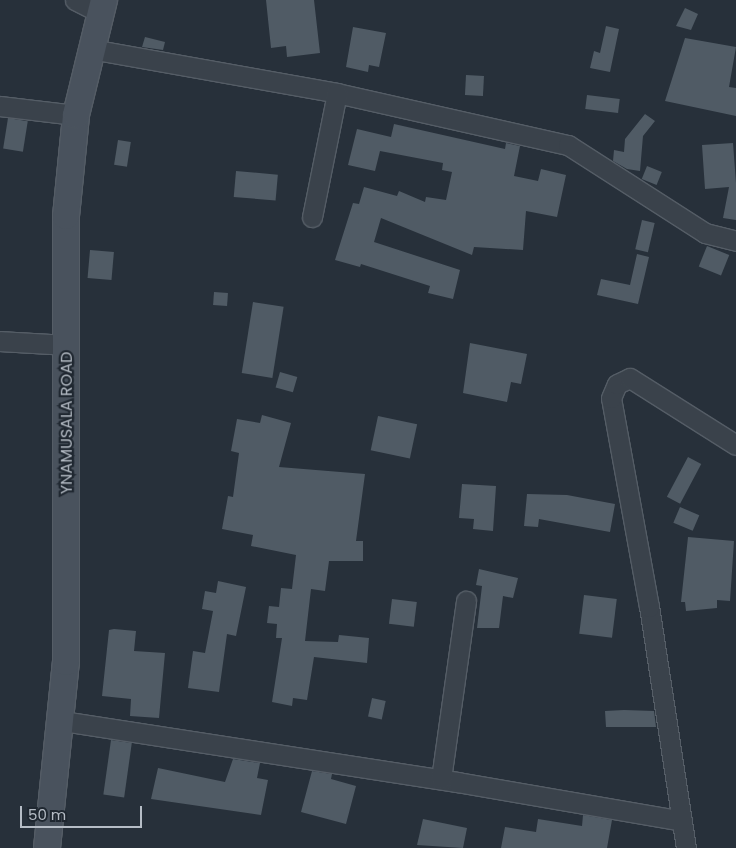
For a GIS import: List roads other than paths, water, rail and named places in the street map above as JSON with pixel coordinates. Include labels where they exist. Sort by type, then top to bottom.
[{"type":"main road","name":"YNAMUSALA ROAD","points":[[47,848],[62,721],[66,662],[66,216],[76,115],[102,6]]},
{"type":"street","points":[[75,0],[102,6]]},
{"type":"street","points":[[91,49],[337,93],[568,145],[705,233],[736,241]]},
{"type":"street","points":[[312,217],[337,93]]},
{"type":"street","points":[[0,106],[76,115]]},
{"type":"street","points":[[0,341],[67,345]]},
{"type":"street","points":[[686,848],[611,398],[617,384],[630,378],[736,446]]},
{"type":"street","points":[[441,779],[466,601]]},
{"type":"street","points":[[62,721],[441,779],[682,821]]}]
